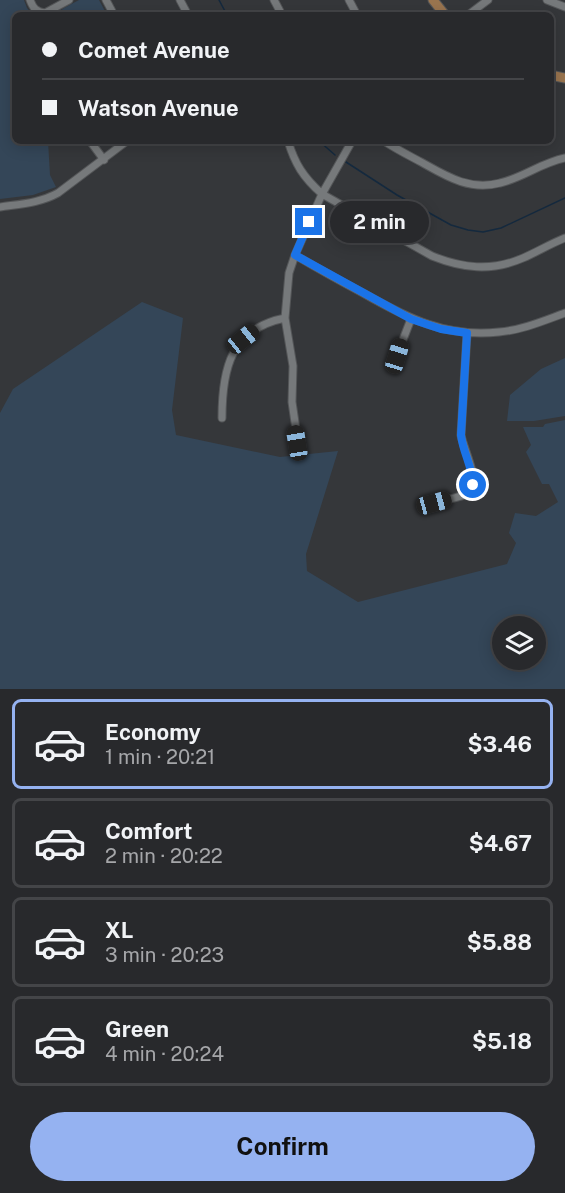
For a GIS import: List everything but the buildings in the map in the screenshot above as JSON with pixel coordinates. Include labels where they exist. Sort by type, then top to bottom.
[{"type":"main road","points":[[433,0],[443,12]]},
{"type":"street","points":[[30,0],[33,8],[39,12]]},
{"type":"street","points":[[50,12],[69,0]]},
{"type":"street","points":[[472,12],[488,0]]},
{"type":"street","points":[[547,0],[565,7]]},
{"type":"street","points":[[92,144],[101,162]]},
{"type":"street","points":[[0,207],[48,199],[123,144]]},
{"type":"street","points":[[289,144],[300,170],[310,184],[322,194],[432,256],[449,263],[486,267],[506,264],[522,259],[565,238]]},
{"type":"street","points":[[297,443],[292,402],[293,366],[285,318],[289,273],[322,194],[350,144]]},
{"type":"street","points":[[389,144],[446,177],[484,186],[500,183],[544,164],[565,158]]},
{"type":"street","points":[[295,255],[411,319],[441,329],[467,333],[511,331],[565,313]]},
{"type":"street","points":[[222,418],[226,373],[233,351],[257,327],[285,318]]},
{"type":"street","points":[[397,356],[411,319]]},
{"type":"street","points":[[434,503],[465,495],[471,491],[473,485],[473,476],[461,435],[467,333]]},
{"type":"shaded area","points":[[0,0],[24,0],[30,12],[12,12],[12,144],[48,144],[50,175],[56,187],[33,195],[0,199]]},
{"type":"shaded area","points":[[79,0],[99,0],[105,12],[59,12]]},
{"type":"shaded area","points":[[142,302],[183,318],[172,410],[176,435],[280,457],[338,451],[306,554],[307,571],[358,602],[507,564],[516,543],[509,533],[515,513],[536,516],[558,502],[549,484],[542,484],[526,452],[531,445],[523,427],[543,427],[545,424],[565,420],[565,689],[0,689],[0,413],[13,389]]},
{"type":"shaded area","points":[[565,358],[565,416],[534,421],[507,421],[510,395],[541,369]]},
{"type":"waterway","points":[[219,0],[225,12]]},
{"type":"waterway","points":[[322,144],[335,155]]},
{"type":"waterway","points":[[346,162],[397,195],[451,225],[468,230],[483,232],[501,228],[565,198]]},
{"type":"route","points":[[309,222],[295,255],[411,319],[441,329],[467,333],[461,435],[473,476],[473,485]]}]
